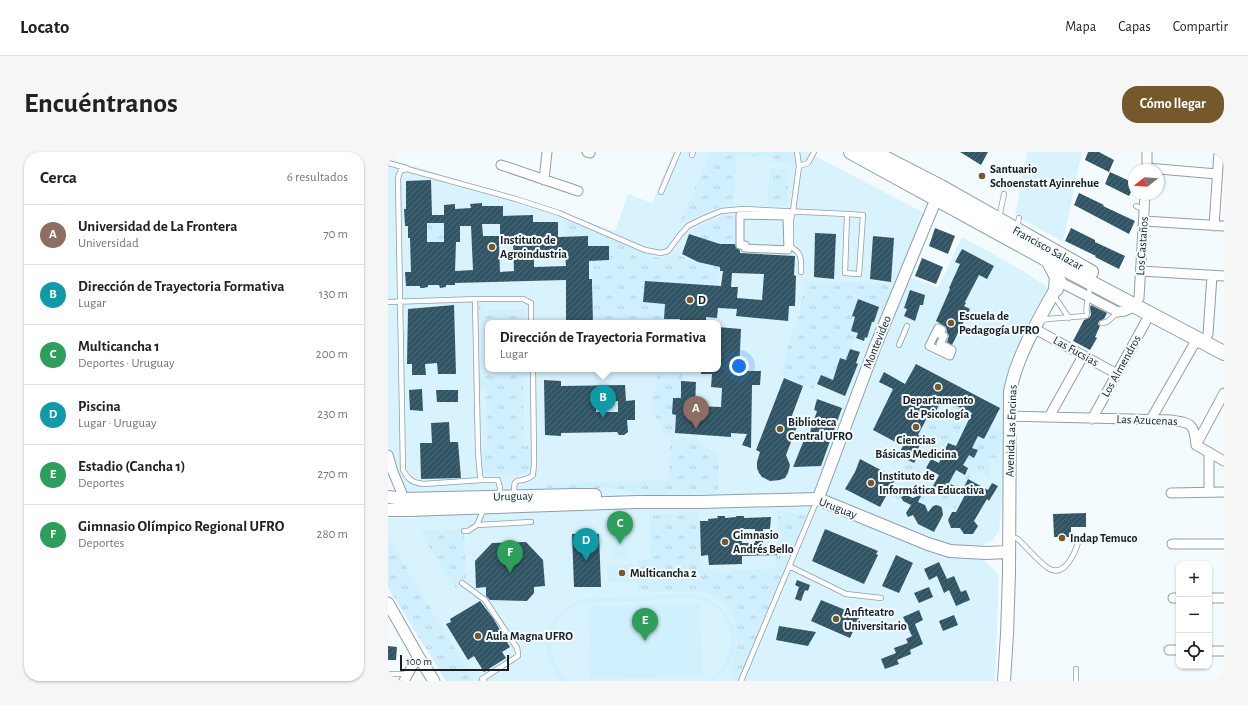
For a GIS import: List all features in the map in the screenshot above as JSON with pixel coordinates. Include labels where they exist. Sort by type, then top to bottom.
[{"type":"main road","name":"Francisco Salazar","points":[[851,152],[999,220],[1018,224],[1086,280],[1138,302],[1150,314],[1202,337],[1224,343]]},
{"type":"main road","name":"Francisco Salazar","points":[[873,152],[1048,260],[1069,265],[1202,337],[1224,353]]},
{"type":"main road","points":[[1048,260],[1057,277],[1056,289]]},
{"type":"main road","name":"Avenida Las Encinas","points":[[1008,599],[1013,583],[1012,548],[1009,522],[1010,392],[1015,372],[1023,351],[1069,265]]},
{"type":"main road","name":"Uruguay","points":[[389,497],[407,505],[487,507],[516,501],[575,495],[609,496],[637,502],[718,502],[818,499],[946,550],[986,553],[1012,548]]},
{"type":"main road","name":"Uruguay","points":[[388,510],[407,505],[500,497],[516,501]]},
{"type":"main road","points":[[1009,522],[1000,540],[986,553],[1000,561],[1009,574]]},
{"type":"main road","name":"Avenida Las Encinas","points":[[1005,678],[1009,574],[1012,548]]},
{"type":"street","points":[[544,180],[547,152]]},
{"type":"street","points":[[1147,152],[1147,164]]},
{"type":"street","points":[[1214,226],[1219,152]]},
{"type":"street","points":[[501,165],[578,191]]},
{"type":"street","points":[[1164,170],[1217,174]]},
{"type":"street","name":"Montevideo","points":[[818,499],[875,347],[939,193]]},
{"type":"street","name":"Los Castaños","points":[[1138,302],[1141,271],[1140,246],[1144,221],[1140,208],[1143,200]]},
{"type":"street","points":[[740,215],[787,216],[788,250],[745,248],[745,245],[740,244],[740,215]]},
{"type":"street","points":[[1144,221],[1224,226]]},
{"type":"street","points":[[1141,271],[1224,276]]},
{"type":"street","points":[[1151,419],[1202,337],[1212,276]]},
{"type":"street","name":"Francisco Salazar","points":[[1056,289],[1088,297],[1118,312]]},
{"type":"street","points":[[1118,312],[1125,311],[1138,302]]},
{"type":"street","name":"Los Almendros","points":[[1092,419],[1150,314]]},
{"type":"street","name":"Las Fucsias","points":[[1036,326],[1083,356],[1116,374]]},
{"type":"street","points":[[1049,417],[1083,356]]},
{"type":"street","points":[[1224,393],[1196,445],[1224,461]]},
{"type":"street","name":"Las Azucenas","points":[[1009,416],[1092,419],[1151,419],[1186,422],[1192,426],[1195,432],[1196,445]]},
{"type":"street","points":[[1209,452],[1209,492]]},
{"type":"street","points":[[388,456],[407,505]]},
{"type":"street","points":[[1171,493],[1224,492]]},
{"type":"street","points":[[1172,544],[1224,544]]},
{"type":"street","points":[[1212,598],[1224,598]]},
{"type":"street","points":[[388,603],[434,681]]},
{"type":"street","points":[[1169,650],[1176,650]]},
{"type":"street","points":[[1212,650],[1224,651]]},
{"type":"street","points":[[406,678],[418,656]]},
{"type":"lane","points":[[661,192],[678,152]]},
{"type":"lane","points":[[797,152],[799,166],[791,219],[792,246],[793,249],[799,252],[801,272]]},
{"type":"lane","points":[[799,166],[808,163],[814,152]]},
{"type":"lane","points":[[388,163],[516,199],[559,213],[645,250],[661,253],[668,251],[688,226],[721,211],[743,209],[793,211],[847,214],[863,215],[859,274],[845,273],[847,214]]},
{"type":"lane","points":[[407,168],[402,170],[398,179],[403,470],[409,479],[423,484],[498,480],[500,497],[487,507],[477,525],[468,531],[464,531]]},
{"type":"lane","points":[[999,220],[1004,194]]},
{"type":"lane","points":[[1036,326],[1047,319],[1069,318],[1086,315],[1090,290],[1086,280]]},
{"type":"lane","points":[[1056,289],[1069,318]]},
{"type":"lane","points":[[475,299],[478,452],[480,476],[482,480]]},
{"type":"lane","points":[[388,302],[475,299],[523,300],[531,303],[530,320]]},
{"type":"lane","points":[[1102,323],[1107,322],[1118,312]]},
{"type":"lane","points":[[899,345],[907,326]]},
{"type":"lane","points":[[516,501],[513,484],[517,480],[527,479],[532,475],[534,464],[533,372]]},
{"type":"lane","points":[[741,681],[818,499]]},
{"type":"lane","points":[[477,525],[531,522]]},
{"type":"lane","points":[[1012,548],[1018,539],[1048,568],[1057,570],[1065,567],[1071,559],[1079,539]]},
{"type":"lane","points":[[790,566],[846,594],[881,598]]},
{"type":"lane","points":[[462,583],[485,600],[517,648],[518,656],[482,679],[484,681]]},
{"type":"lane","points":[[1076,669],[1076,681]]},
{"type":"lane","points":[[388,674],[406,678]]},
{"type":"shaded area","points":[[673,152],[808,152],[926,214],[903,274],[938,288],[962,237],[1020,269],[1049,288],[1051,291],[1005,406],[1003,491],[999,531],[993,540],[983,545],[985,561],[999,574],[995,681],[475,681],[388,536],[388,518],[414,517],[392,459],[388,444],[388,158],[543,206],[615,231],[628,194],[652,203]]},
{"type":"shaded area","points":[[1027,152],[1082,152],[1063,242],[1015,215]]},
{"type":"green space","points":[[711,152],[795,152],[796,164],[771,162],[771,158],[744,155],[743,158],[737,157],[734,204],[722,206],[680,222]]},
{"type":"green space","points":[[770,169],[789,170],[787,206],[767,205]]},
{"type":"green space","points":[[740,215],[740,245],[720,244],[690,234],[700,225],[713,219]]},
{"type":"green space","points":[[564,219],[653,257],[666,258],[675,254],[691,260],[720,267],[717,285],[645,281],[644,302],[665,304],[664,318],[677,320],[593,319],[592,259],[596,261],[609,260],[609,246],[588,247],[588,236],[564,235]]},
{"type":"green space","points":[[423,223],[444,223],[444,242],[424,243]]},
{"type":"green space","points":[[805,281],[882,283],[887,286],[891,292],[883,308],[857,299],[852,316],[861,319],[854,322],[851,331],[858,333],[846,360],[841,358],[833,380],[821,375],[814,389],[780,375],[793,328],[799,315]]},
{"type":"green space","points":[[484,303],[484,310],[524,309],[524,320],[485,320],[485,372],[523,372],[524,446],[531,446],[531,464],[528,472],[509,475],[495,475],[484,474],[482,472],[481,447],[487,446],[486,389],[480,389],[479,376],[485,375],[483,320],[477,319],[479,306]]},
{"type":"green space","points":[[682,372],[681,398],[673,398],[672,414],[682,415],[675,423],[675,433],[670,437],[664,437],[662,426],[653,414],[651,405],[657,381],[657,374]]},
{"type":"green space","points":[[937,397],[972,413],[956,446],[948,443],[941,458],[942,464],[931,459],[926,468],[939,475],[934,486],[951,496],[956,487],[949,483],[956,470],[965,475],[968,468],[963,465],[969,455],[974,457],[978,450],[971,447],[978,436],[984,439],[991,424],[1002,430],[997,458],[989,458],[990,479],[974,469],[964,487],[956,508],[952,510],[930,501],[926,504],[921,502],[918,496],[913,497],[904,493],[900,500],[889,494],[907,460],[916,452],[924,438],[918,435],[931,410],[935,412],[938,407]]},
{"type":"green space","points":[[697,438],[719,457],[718,493],[646,495],[611,488],[547,488],[547,484],[669,480],[670,439]]},
{"type":"green space","points":[[699,512],[701,566],[722,571],[775,569],[778,512],[809,514],[739,681],[734,681],[730,670],[738,642],[734,620],[726,605],[707,592],[637,591],[637,560],[650,559],[649,514]]},
{"type":"green space","points":[[628,529],[629,558],[612,559],[610,530]]},
{"type":"green space","points":[[421,530],[464,531],[466,577],[457,590],[428,545]]},
{"type":"green space","points":[[388,536],[475,681],[446,681],[388,588]]},
{"type":"green space","name":"Multicancha 2","points":[[635,564],[636,581],[608,582],[607,565]]},
{"type":"green space","points":[[689,593],[705,597],[718,605],[728,616],[734,628],[736,642],[734,655],[727,669],[715,681],[706,681],[717,674],[729,653],[729,630],[725,619],[717,609],[705,601],[693,598],[584,604],[572,608],[562,616],[552,637],[552,649],[555,661],[561,672],[570,681],[562,681],[554,670],[549,658],[547,646],[548,634],[552,623],[559,613],[569,605],[582,599]]},
{"type":"green space","points":[[700,603],[702,676],[590,679],[588,606]]},
{"type":"building","points":[[960,152],[988,152],[981,165]]},
{"type":"building","points":[[1088,152],[1099,152],[1114,160],[1109,172],[1085,160]]},
{"type":"building","points":[[1110,172],[1128,180],[1128,196],[1105,184]]},
{"type":"building","points":[[431,180],[432,215],[444,215],[444,205],[455,204],[455,209],[471,208],[470,204],[482,203],[482,206],[503,206],[503,216],[533,215],[533,222],[558,222],[558,237],[588,236],[588,246],[609,246],[609,260],[589,261],[589,279],[592,279],[593,320],[566,320],[566,280],[455,283],[455,285],[446,285],[446,287],[440,288],[439,285],[428,285],[428,287],[423,288],[420,288],[420,286],[406,286],[405,272],[411,272],[410,238],[408,238],[408,226],[405,226],[404,209],[406,209],[406,181]],"holes":[[[427,223],[444,223],[444,242],[427,242]],[[482,224],[500,224],[500,236],[483,236]],[[460,226],[471,226],[473,270],[455,271],[456,242],[460,242]],[[513,243],[514,271],[500,272],[499,244]],[[565,253],[566,266],[534,267],[534,254]]]},
{"type":"building","points":[[1079,193],[1135,221],[1129,234],[1074,205]]},
{"type":"building","points":[[935,228],[955,236],[948,254],[929,246]]},
{"type":"building","points":[[1071,228],[1095,240],[1095,242],[1125,256],[1119,269],[1065,241]]},
{"type":"building","points":[[815,233],[836,234],[834,279],[814,277]]},
{"type":"building","points":[[689,234],[720,244],[735,244],[736,248],[740,250],[740,253],[795,256],[795,306],[789,306],[788,321],[736,316],[737,309],[718,308],[717,318],[706,317],[706,320],[664,319],[665,304],[643,302],[645,281],[721,286],[723,271],[720,271],[720,267],[698,262],[682,254]],"holes":[[[732,273],[764,274],[762,300],[737,298],[738,287],[731,287]]]},
{"type":"building","points":[[873,236],[894,238],[891,282],[870,279]]},
{"type":"building","points":[[962,249],[994,266],[987,279],[979,275],[965,302],[966,303],[964,306],[970,309],[952,345],[947,342],[949,336],[946,327],[936,321],[960,264],[955,262]]},
{"type":"building","points":[[922,258],[943,267],[936,284],[915,276]]},
{"type":"building","points":[[910,290],[925,295],[923,305],[920,305],[915,321],[904,316],[907,309],[904,308]]},
{"type":"building","points":[[858,299],[879,307],[867,338],[865,337],[864,341],[856,338],[858,333],[851,331],[855,317],[852,316]]},
{"type":"building","points":[[454,305],[456,374],[438,374],[437,363],[425,364],[426,375],[412,375],[412,364],[407,364],[408,309]]},
{"type":"building","points":[[1091,305],[1107,313],[1104,319],[1099,321],[1098,324],[1100,326],[1095,337],[1097,338],[1090,350],[1073,341],[1084,320],[1089,318],[1091,315]]},
{"type":"building","points":[[721,327],[741,329],[739,371],[761,371],[760,385],[752,385],[751,448],[742,445],[747,434],[731,433],[731,437],[675,433],[676,415],[672,414],[673,398],[681,398],[681,381],[696,382],[695,406],[721,407],[722,388],[711,387],[712,374],[701,374],[701,372],[721,372]]},
{"type":"building","points":[[850,349],[860,352],[856,363],[858,364],[845,396],[817,384],[821,375],[833,380],[840,358],[846,360]]},
{"type":"building","points":[[916,364],[1000,408],[984,439],[978,436],[972,448],[978,450],[974,458],[969,455],[963,465],[968,468],[965,475],[956,470],[949,483],[956,487],[951,496],[933,486],[939,475],[926,468],[931,459],[939,463],[948,443],[956,446],[972,413],[942,399],[935,413],[931,410],[918,435],[924,438],[916,452],[919,454],[914,463],[898,455],[903,446],[873,430],[893,389],[879,382],[884,372],[905,384]]},
{"type":"building","name":"Biblioteca Central UFRO","points":[[784,378],[803,386],[790,421],[798,424],[786,455],[790,465],[788,473],[785,478],[770,481],[762,477],[759,473],[757,462],[760,452],[756,450]]},
{"type":"building","points":[[544,380],[561,381],[561,386],[625,385],[626,401],[635,400],[635,420],[627,420],[628,432],[624,435],[619,435],[617,432],[561,433],[561,436],[545,435]],"holes":[[[596,401],[618,401],[618,412],[596,412]]]},
{"type":"building","points":[[422,389],[423,411],[410,410],[409,390]]},
{"type":"building","points":[[436,390],[458,390],[458,402],[437,402]]},
{"type":"building","points":[[817,399],[842,408],[821,466],[793,467],[804,440],[807,441],[817,411],[814,410]]},
{"type":"building","points":[[449,422],[450,442],[458,442],[461,478],[421,479],[420,443],[432,443],[431,423]]},
{"type":"building","name":"Instituto de Informática Educativa","points":[[860,459],[896,478],[880,507],[845,489],[855,472]]},
{"type":"building","points":[[968,479],[988,490],[992,483],[998,486],[989,501],[987,499],[974,521],[978,526],[973,534],[964,534],[960,528],[951,528],[948,520],[952,512],[956,512],[966,493],[962,491]]},
{"type":"building","points":[[922,494],[918,502],[925,505],[928,512],[933,506],[936,505],[942,508],[943,515],[934,532],[918,524],[913,515],[908,517],[906,513],[911,505],[903,501],[901,497],[906,495],[913,498]]},
{"type":"building","points":[[1086,513],[1086,527],[1071,527],[1071,537],[1054,537],[1053,514]]},
{"type":"building","points":[[717,516],[725,516],[725,518],[736,516],[744,516],[744,518],[771,517],[770,529],[763,529],[763,546],[777,545],[777,555],[742,556],[742,564],[709,565],[708,555],[701,556],[700,521],[708,521],[708,519],[718,518]],"holes":[[[742,529],[755,529],[755,543],[742,543]]]},
{"type":"building","points":[[825,529],[878,551],[876,554],[878,555],[864,584],[812,561]]},
{"type":"building","points":[[572,534],[599,534],[601,587],[574,587]]},
{"type":"building","points":[[526,542],[543,560],[545,586],[534,587],[534,593],[527,601],[490,600],[486,596],[486,587],[476,588],[475,561],[492,543]]},
{"type":"building","points":[[896,555],[913,563],[899,593],[882,586]]},
{"type":"building","points":[[939,562],[947,579],[954,576],[961,592],[966,590],[970,600],[956,606],[949,590],[944,593],[937,576],[929,580],[924,569]]},
{"type":"building","points":[[797,580],[810,585],[808,591],[805,590],[801,601],[795,599],[799,587],[795,585]]},
{"type":"building","points":[[929,587],[933,597],[919,603],[914,593]]},
{"type":"building","name":"Anfiteatro Universitario","points":[[821,600],[860,616],[850,638],[811,621]]},
{"type":"building","name":"Aula Magna UFRO","points":[[480,601],[493,618],[510,647],[502,652],[506,658],[484,672],[474,656],[468,660],[446,624],[451,622],[450,619]]},
{"type":"building","points":[[919,610],[923,620],[915,624],[923,644],[910,650],[911,654],[897,660],[899,664],[885,669],[881,659],[896,653],[894,648],[908,643],[906,639],[912,636],[903,617]]},
{"type":"building","points":[[954,615],[958,625],[943,631],[939,621]]},
{"type":"building","points":[[779,626],[816,632],[808,646],[776,640]]},
{"type":"building","points":[[388,646],[397,647],[396,660],[388,660]]},
{"type":"place","name":"Santuario Schoenstatt Ayinrehue","points":[[982,176]]},
{"type":"place","name":"Instituto de Agroindustria","points":[[492,247]]},
{"type":"place","name":"D","points":[[690,300]]},
{"type":"place","name":"Escuela de Pedagogía UFRO","points":[[951,323]]},
{"type":"place","name":"Departamento de Psicología","points":[[938,387]]},
{"type":"place","name":"Dirección de Trayectoria Formativa","points":[[603,418]]},
{"type":"place","name":"Ciencias Básicas Medicina","points":[[916,427]]},
{"type":"place","name":"Universidad de La Frontera","points":[[696,429]]},
{"type":"place","name":"Biblioteca Central UFRO","points":[[780,429]]},
{"type":"place","name":"Instituto de Informática Educativa","points":[[871,483]]},
{"type":"place","name":"Indap Temuco","points":[[1062,538]]},
{"type":"place","name":"Gimnasio Andrés Bello","points":[[725,542]]},
{"type":"place","name":"Multicancha 1","points":[[620,544]]},
{"type":"place","name":"Piscina","points":[[586,561]]},
{"type":"place","name":"Gimnasio Olímpico Regional UFRO","points":[[510,573]]},
{"type":"place","name":"Multicancha 2","points":[[622,573]]},
{"type":"place","name":"Anfiteatro Universitario","points":[[836,619]]},
{"type":"place","name":"Aula Magna UFRO","points":[[478,636]]},
{"type":"place","name":"Estadio (Cancha 1)","points":[[645,641]]}]
